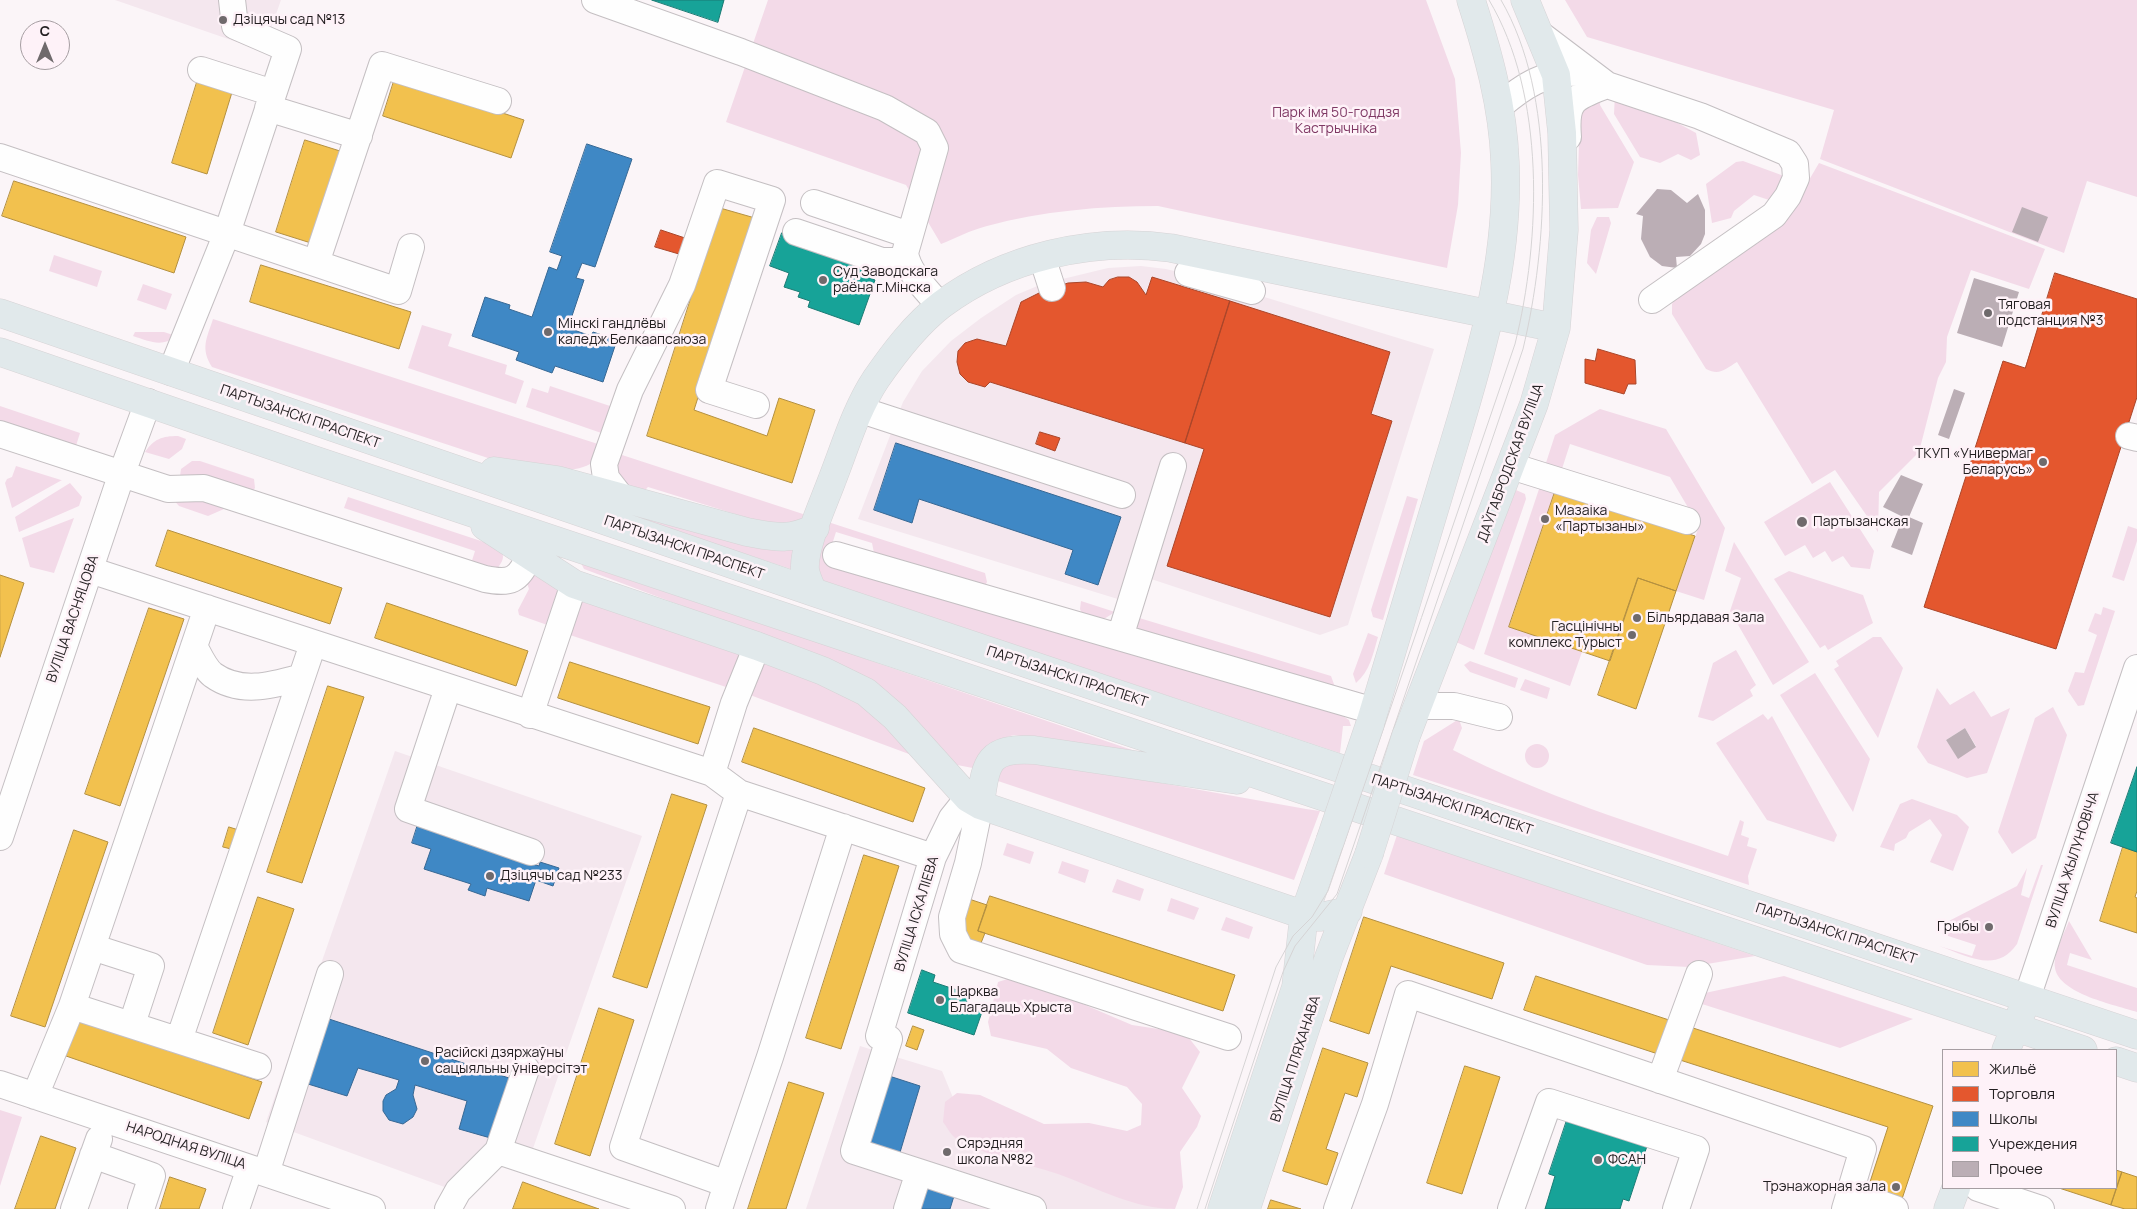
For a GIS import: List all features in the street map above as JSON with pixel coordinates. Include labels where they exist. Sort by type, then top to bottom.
[{"type":"main road","points":[[1304,915],[1372,717],[1470,395],[1491,315],[1506,210],[1506,163],[1500,106],[1487,52],[1471,0]]},
{"type":"main road","name":"ДАЎГАБРОДСКАЯ ВУЛІЦА","points":[[1348,911],[1369,854],[1406,736],[1537,395],[1556,328],[1564,230],[1563,162],[1556,75],[1525,0]]},
{"type":"main road","points":[[813,592],[805,571],[814,528],[861,410],[875,381],[915,329],[940,306],[991,276],[1042,257],[1084,247],[1141,244],[1188,271],[1491,315],[1556,328]]},
{"type":"main road","name":"ПАРТЫЗАНСКІ ПРАСПЕКТ","points":[[0,313],[813,592],[2137,1035]]},
{"type":"main road","points":[[0,352],[459,508],[1311,791],[2011,1039],[2076,1049]]},
{"type":"main road","points":[[148,402],[171,372]]},
{"type":"main road","points":[[447,467],[507,472],[563,481],[747,532],[778,538],[792,538],[814,528]]},
{"type":"main road","points":[[459,508],[574,584],[757,646],[823,671],[866,692],[895,717],[974,802],[1304,915],[1320,917],[1348,911]]},
{"type":"main road","points":[[1372,717],[1418,706]]},
{"type":"main road","points":[[974,802],[987,768],[994,756],[1012,748],[1311,791]]},
{"type":"main road","name":"ВУЛІЦА ПЛЯХАНАВА","points":[[1246,1209],[1329,957],[1348,911]]},
{"type":"main road","name":"ВУЛІЦА ПЛЯХАНАВА","points":[[1222,1209],[1296,987],[1304,915]]},
{"type":"main road","name":"ВУЛІЦА ЖЫЛУНОВІЧА","points":[[2011,1039],[2027,998]]},
{"type":"main road","points":[[2117,1061],[2137,1068]]},
{"type":"main road","points":[[1948,1209],[1956,1189]]},
{"type":"street","points":[[171,372],[227,233],[288,48],[235,26],[232,0]]},
{"type":"street","points":[[596,0],[741,52],[885,108],[927,132],[935,148],[905,253],[906,261],[940,306]]},
{"type":"street","points":[[1541,35],[1597,79]]},
{"type":"street","points":[[316,264],[382,65],[498,101]]},
{"type":"street","points":[[201,70],[358,136]]},
{"type":"street","points":[[1500,106],[1531,82],[1569,72],[1597,79],[1700,116],[1788,153],[1795,164],[1796,178],[1774,215],[1652,300]]},
{"type":"street","points":[[1563,162],[1568,144],[1568,110],[1574,101],[1584,94],[1597,79]]},
{"type":"street","points":[[0,157],[398,291],[411,247]]},
{"type":"street","points":[[620,496],[606,478],[604,464],[630,390],[682,285],[717,183],[772,200],[709,390],[756,405]]},
{"type":"street","points":[[814,203],[909,235]]},
{"type":"street","points":[[796,232],[882,260],[906,261]]},
{"type":"street","points":[[1042,257],[1052,288]]},
{"type":"street","points":[[1188,271],[1252,291]]},
{"type":"street","name":"ВУЛІЦА ВАСНЯЦОВА","points":[[0,837],[122,473],[148,402]]},
{"type":"street","points":[[861,410],[1122,494]]},
{"type":"street","points":[[0,434],[168,489],[204,488],[494,581],[504,583],[515,578],[523,570],[529,556]]},
{"type":"street","points":[[563,481],[587,474],[604,464]]},
{"type":"street","points":[[1120,637],[1173,466]]},
{"type":"street","points":[[1511,466],[1687,521]]},
{"type":"street","points":[[836,555],[1120,637],[1372,717]]},
{"type":"street","points":[[90,570],[712,773],[739,793],[933,857]]},
{"type":"street","points":[[530,715],[574,584]]},
{"type":"street","points":[[36,1096],[72,1006],[207,608]]},
{"type":"street","points":[[179,1040],[313,644]]},
{"type":"street","points":[[194,646],[212,674],[234,686],[267,687],[302,677]]},
{"type":"street","points":[[712,773],[734,703],[757,646]]},
{"type":"street","name":"ВУЛІЦА ЖЫЛУНОВІЧА","points":[[2027,998],[2130,712],[2137,668]]},
{"type":"street","points":[[448,688],[408,809],[531,852]]},
{"type":"street","points":[[1418,706],[1454,706],[1499,717]]},
{"type":"street","points":[[727,1184],[623,1147],[739,793]]},
{"type":"street","points":[[974,802],[968,863],[952,917],[953,934],[961,950],[1228,1037]]},
{"type":"street","name":"ВУЛІЦА ІСКАЛІЕВА","points":[[919,1172],[854,1151],[889,1039],[879,1036],[933,857],[952,818],[974,802]]},
{"type":"street","points":[[719,1209],[770,1057],[843,827]]},
{"type":"street","points":[[92,947],[151,966],[132,1024]]},
{"type":"street","points":[[236,1209],[258,1171],[330,974]]},
{"type":"street","points":[[1660,1080],[1699,974]]},
{"type":"street","points":[[1337,1209],[1375,1104],[1408,994],[1863,1149],[1848,1201],[1896,1209]]},
{"type":"street","points":[[72,1006],[258,1066]]},
{"type":"street","points":[[448,1209],[458,1191],[498,1150],[526,1069]]},
{"type":"street","name":"НАРОДНАЯ ВУЛІЦА","points":[[0,1084],[372,1209]]},
{"type":"street","points":[[1511,1209],[1549,1102],[1696,1149],[1676,1209]]},
{"type":"street","points":[[74,1209],[106,1120]]},
{"type":"street","points":[[498,1150],[672,1209]]},
{"type":"street","points":[[93,1155],[152,1176],[141,1209]]},
{"type":"street","points":[[907,1209],[919,1172],[1033,1209]]},
{"type":"street","points":[[1981,1189],[2041,1209]]},
{"type":"shaded area","name":"Дзіцячы сад №13","points":[[115,0],[281,0],[263,51]]},
{"type":"shaded area","points":[[1141,266],[1166,269],[1199,277],[1434,349],[1348,625],[1320,635],[1130,572],[1121,600],[858,519],[903,402],[922,371],[951,341],[1016,295],[1042,284],[1108,268]]},
{"type":"shaded area","points":[[395,751],[642,836],[530,1157],[493,1144],[450,1189],[266,1122]]},
{"type":"shaded area","name":"Сярэдняя школа №82","points":[[860,1046],[942,1071],[961,1117],[1170,1209],[806,1209]]},
{"type":"green space","name":"Парк імя 50-годдзя Кастрычніка","points":[[768,0],[1426,0],[1455,79],[1461,153],[1458,205],[1447,268],[1158,206],[1093,208],[1050,213],[981,228],[941,244],[906,185],[726,122]]},
{"type":"green space","points":[[1565,0],[2137,0],[2137,197],[2087,181],[2064,253],[1820,159],[1834,110],[1587,37]]},
{"type":"green space","points":[[1601,91],[1600,105],[1634,162],[1618,208],[1581,209],[1578,175],[1579,143],[1575,121],[1577,112]]},
{"type":"green space","points":[[1615,93],[1630,97],[1696,133],[1700,155],[1691,160],[1678,154],[1660,163],[1640,157],[1614,114]]},
{"type":"green space","points":[[1743,161],[1784,176],[1783,188],[1769,200],[1754,195],[1734,211],[1731,218],[1712,223],[1706,184],[1736,162]]},
{"type":"green space","points":[[1819,163],[2045,249],[2029,289],[1971,270],[1947,337],[1946,362],[1938,378],[1919,452],[1879,492],[1878,532],[1835,470],[1812,484],[1737,362],[1719,372],[1706,369],[1672,314],[1672,304],[1677,296],[1795,204]]},
{"type":"green space","points":[[1597,217],[1609,217],[1611,223],[1596,274],[1587,263],[1591,230]]},
{"type":"green space","points":[[54,255],[102,271],[97,287],[49,271]]},
{"type":"green space","points":[[143,284],[172,294],[166,310],[137,300]]},
{"type":"green space","points":[[213,319],[604,446],[593,462],[583,467],[571,469],[544,469],[491,459],[212,367],[205,348]]},
{"type":"green space","points":[[422,325],[452,334],[448,346],[507,365],[505,374],[524,381],[516,404],[408,368]]},
{"type":"green space","points":[[135,332],[164,332],[176,336],[171,340],[160,343],[133,336]]},
{"type":"green space","points":[[550,386],[619,409],[610,436],[526,407],[532,388],[548,393]]},
{"type":"green space","points":[[0,406],[80,433],[74,452],[0,428]]},
{"type":"green space","points":[[1600,409],[1666,429],[1725,528],[1704,600],[1676,591],[1699,526],[1670,477],[1570,444],[1560,475],[1544,469],[1555,435]]},
{"type":"green space","points":[[178,436],[186,439],[182,449],[169,459],[145,452],[159,439]]},
{"type":"green space","points":[[619,454],[806,515],[795,527],[748,518],[648,487],[642,493],[620,484],[613,459]]},
{"type":"green space","points":[[192,461],[200,461],[254,479],[255,488],[251,493],[202,476],[180,476],[181,469]]},
{"type":"green space","points":[[16,466],[62,480],[12,508],[5,483],[7,479],[12,477]]},
{"type":"green space","points":[[1830,482],[1874,551],[1870,569],[1851,567],[1843,556],[1832,562],[1825,551],[1813,558],[1805,545],[1785,556],[1764,522]]},
{"type":"green space","points":[[70,483],[82,497],[79,506],[19,532],[15,517]]},
{"type":"green space","points":[[1541,483],[1556,489],[1509,627],[1582,652],[1570,686],[1484,654]]},
{"type":"green space","points":[[1516,490],[1525,494],[1526,499],[1474,650],[1456,642]]},
{"type":"green space","points":[[1407,496],[1418,499],[1383,620],[1373,617],[1371,610]]},
{"type":"green space","points":[[199,497],[223,506],[224,509],[208,516],[179,506],[172,498]]},
{"type":"green space","points":[[348,497],[487,543],[500,550],[503,560],[497,569],[470,567],[475,551],[344,508]]},
{"type":"green space","points":[[579,499],[803,542],[797,571]]},
{"type":"green space","points":[[74,518],[54,573],[30,567],[22,538]]},
{"type":"green space","points":[[825,521],[985,573],[987,582],[985,586],[875,558],[872,543],[836,532],[827,560],[1331,708],[1349,720],[1351,726],[1343,726],[1340,753],[824,582],[816,577]]},
{"type":"green space","points":[[2128,526],[2137,529],[2137,541],[2124,581],[2112,577]]},
{"type":"green space","points":[[1734,542],[1809,662],[1773,685],[1730,611],[1741,578],[1725,571]]},
{"type":"green space","points":[[577,555],[877,663],[1138,752],[1135,755],[1014,735],[990,747],[973,768],[957,765],[943,757],[845,667],[584,569]]},
{"type":"green space","points":[[535,567],[561,586],[553,627],[519,615],[518,610],[529,589],[525,577]]},
{"type":"green space","points":[[1789,571],[1863,595],[1873,623],[1828,650],[1825,645],[1820,648],[1774,579]]},
{"type":"green space","points":[[583,596],[747,649],[732,689],[570,635]]},
{"type":"green space","points":[[1081,601],[1115,612],[1104,619],[1082,614],[1080,609]]},
{"type":"green space","points":[[2103,607],[2115,611],[2084,705],[2078,706],[2068,691],[2075,672],[2084,673],[2097,635],[2088,631],[2095,613],[2101,615]]},
{"type":"green space","points":[[1136,617],[1331,676],[1335,687],[1140,633],[1134,624]]},
{"type":"green space","points":[[1368,633],[1378,637],[1368,668],[1356,683],[1353,674]]},
{"type":"green space","points":[[1873,637],[1881,637],[1903,668],[1878,738],[1834,669],[1839,666],[1836,661]]},
{"type":"green space","points":[[1736,650],[1756,685],[1750,690],[1753,696],[1713,721],[1698,717],[1713,663]]},
{"type":"green space","points":[[763,655],[863,700],[917,757],[750,695]]},
{"type":"green space","points":[[1470,661],[1518,678],[1515,688],[1470,672],[1464,665]]},
{"type":"green space","points":[[1815,673],[1870,759],[1853,812],[1780,695]]},
{"type":"green space","points":[[1525,679],[1550,688],[1547,699],[1520,690]]},
{"type":"green space","points":[[1937,688],[1950,705],[1974,691],[1991,717],[2010,708],[1987,773],[1967,778],[1928,763],[1917,747]],"holes":[[[1965,728],[1976,746],[1958,758],[1946,740]]]},
{"type":"green space","points":[[2053,707],[2067,735],[2036,838],[2012,854],[1998,832],[2035,718]]},
{"type":"green space","points":[[1763,714],[1768,720],[1772,716],[1837,835],[1834,842],[1767,820],[1716,743]]},
{"type":"green space","points":[[1459,719],[1462,728],[1453,750],[1520,781],[1589,808],[1728,856],[1740,820],[1744,822],[1741,835],[1749,838],[1747,846],[1757,849],[1748,876],[1749,885],[1413,775],[1424,741]]},
{"type":"green space","points":[[1537,744],[1545,748],[1549,756],[1545,764],[1537,768],[1529,764],[1525,756],[1529,748]]},
{"type":"green space","points":[[1033,760],[1320,811],[1294,880],[995,780],[1001,765]]},
{"type":"green space","points":[[1912,799],[1957,815],[1969,827],[1953,871],[1930,862],[1942,835],[1930,819],[1909,832],[1906,838],[1895,844],[1894,851],[1880,847],[1900,804]]},
{"type":"green space","points":[[1397,835],[1755,956],[1689,967],[1647,965],[1384,874]]},
{"type":"green space","points":[[1007,843],[1034,852],[1030,864],[1003,855]]},
{"type":"green space","points":[[1062,861],[1089,870],[1085,883],[1058,873]]},
{"type":"green space","points":[[2041,865],[2043,865],[2017,944],[2009,953],[2000,958],[1981,960],[1939,946],[1972,956],[1976,945],[1942,934],[1945,923],[2017,886],[2027,868],[2021,895],[2029,898]]},
{"type":"green space","points":[[1117,879],[1144,889],[1140,901],[1112,892]]},
{"type":"green space","points":[[1171,898],[1199,908],[1194,920],[1167,911]]},
{"type":"green space","points":[[1226,917],[1253,927],[1249,939],[1221,930]]},
{"type":"green space","points":[[2069,921],[2092,960],[2070,953],[2067,965],[2137,988],[2137,1012],[2077,992],[2059,977],[2055,968],[2055,962],[2059,944]]},
{"type":"green space","points":[[1017,976],[1132,1025],[1185,1033],[1200,1052],[1182,1088],[1201,1116],[1197,1127],[1180,1152],[1183,1187],[1175,1209],[1145,1206],[1130,1202],[1058,1174],[981,1151],[957,1139],[949,1131],[943,1122],[945,1102],[957,1093],[980,1095],[1044,1124],[1089,1123],[1127,1131],[1141,1125],[1142,1104],[1127,1087],[1071,1068],[1047,1049],[991,1036],[988,1022],[998,982]]},
{"type":"green space","points":[[1784,976],[1913,1019],[1840,1048],[1702,1004],[1705,993]]},
{"type":"green space","points":[[0,1110],[22,1117],[0,1186]]},
{"type":"building: Жильё","points":[[395,78],[524,120],[511,158],[383,116]]},
{"type":"building: Жильё","points":[[198,79],[233,89],[207,174],[172,163]]},
{"type":"building: Жильё","points":[[305,140],[340,151],[311,243],[276,232]]},
{"type":"building: Жильё","points":[[14,181],[186,237],[174,273],[2,216]]},
{"type":"building: Жильё","points":[[720,208],[755,218],[694,410],[767,436],[779,398],[815,410],[792,483],[647,436]]},
{"type":"building: Жильё","points":[[261,265],[411,312],[399,349],[250,302]]},
{"type":"building: Жильё","points":[[1556,489],[1695,536],[1676,591],[1638,578],[1610,661],[1509,627]]},
{"type":"building: Жильё","points":[[168,530],[342,588],[330,624],[156,566]]},
{"type":"building: Жильё","points":[[0,575],[24,583],[0,657]]},
{"type":"building: Жильё","points":[[1638,578],[1676,591],[1636,709],[1598,695]]},
{"type":"building: Жильё","points":[[387,603],[528,651],[516,686],[375,638]]},
{"type":"building: Жильё","points":[[149,608],[184,619],[120,806],[85,794]]},
{"type":"building: Жильё","points":[[570,662],[710,707],[698,744],[558,698]]},
{"type":"building: Жильё","points":[[328,686],[364,697],[302,883],[267,872]]},
{"type":"building: Жильё","points":[[754,728],[925,788],[913,822],[742,762]]},
{"type":"building: Жильё","points":[[672,794],[707,805],[647,988],[613,977]]},
{"type":"building: Жильё","points":[[229,827],[245,832],[239,851],[223,847]]},
{"type":"building: Жильё","points":[[74,830],[108,842],[45,1027],[11,1016]]},
{"type":"building: Жильё","points":[[2123,847],[2137,852],[2137,891],[2135,897],[2137,898],[2137,933],[2100,921]]},
{"type":"building: Жильё","points":[[864,855],[899,866],[841,1049],[806,1038]]},
{"type":"building: Жильё","points":[[990,896],[1235,975],[1223,1011],[978,931]]},
{"type":"building: Жильё","points":[[258,897],[294,909],[248,1045],[213,1033]]},
{"type":"building: Жильё","points":[[969,899],[987,905],[978,931],[985,933],[981,943],[957,936]]},
{"type":"building: Жильё","points":[[1364,917],[1504,963],[1492,999],[1391,966],[1369,1034],[1330,1021]]},
{"type":"building: Жильё","points":[[1536,976],[1669,1020],[1658,1054],[1524,1010]]},
{"type":"building: Жильё","points":[[599,1008],[634,1020],[590,1156],[555,1144]]},
{"type":"building: Жильё","points":[[79,1020],[262,1082],[249,1119],[66,1056]]},
{"type":"building: Жильё","points":[[913,1026],[924,1030],[917,1050],[906,1046]]},
{"type":"building: Жильё","points":[[1690,1027],[1933,1106],[1902,1199],[1868,1188],[1888,1127],[1680,1060]]},
{"type":"building: Жильё","points":[[1323,1048],[1368,1063],[1357,1097],[1345,1093],[1326,1149],[1338,1153],[1327,1185],[1283,1171]]},
{"type":"building: Жильё","points":[[1465,1066],[1500,1077],[1462,1194],[1427,1183]]},
{"type":"building: Жильё","points":[[789,1082],[824,1093],[786,1209],[748,1209]]},
{"type":"building: Жильё","points":[[41,1136],[76,1148],[55,1209],[15,1209]]},
{"type":"building: Жильё","points":[[2117,1170],[2122,1172],[2117,1187]]},
{"type":"building: Жильё","points":[[2122,1172],[2137,1177],[2137,1209],[2125,1209],[2111,1205]]},
{"type":"building: Жильё","points":[[170,1177],[206,1189],[199,1209],[160,1209]]},
{"type":"building: Жильё","points":[[523,1182],[553,1193],[599,1209],[513,1209]]},
{"type":"building: Жильё","points":[[2062,1189],[2116,1189],[2111,1205]]},
{"type":"building: Жильё","points":[[1271,1200],[1301,1209],[1268,1209]]},
{"type":"building: Торговля","points":[[661,230],[685,238],[679,254],[655,247]]},
{"type":"building: Торговля","name":"ТКУП «Универмаг Беларусь»","points":[[2055,273],[2137,299],[2137,397],[2056,649],[1924,607],[2003,361],[2025,368]]},
{"type":"building: Торговля","points":[[1118,277],[1129,277],[1137,282],[1146,295],[1152,277],[1230,301],[1185,443],[990,382],[985,387],[968,382],[960,374],[957,362],[958,351],[965,343],[977,339],[1006,346],[1021,302],[1041,292],[1068,283],[1086,282],[1103,287],[1109,280]]},
{"type":"building: Торговля","points":[[1230,301],[1390,352],[1371,414],[1392,421],[1330,617],[1167,566],[1204,449],[1185,443]]},
{"type":"building: Торговля","points":[[1598,349],[1635,360],[1636,384],[1628,384],[1624,394],[1585,383],[1585,359],[1595,361]]},
{"type":"building: Торговля","points":[[1040,432],[1060,438],[1055,451],[1036,444]]},
{"type":"building: Школы","points":[[587,144],[632,159],[595,267],[582,263],[576,278],[584,280],[568,328],[591,336],[593,332],[617,340],[603,382],[555,366],[552,373],[516,360],[519,352],[472,336],[485,297],[510,305],[509,309],[532,317],[549,267],[557,270],[562,256],[550,252]]},
{"type":"building: Школы","points":[[896,443],[1121,517],[1098,585],[1065,574],[1073,550],[919,499],[912,523],[874,510]]},
{"type":"building: Школы","points":[[419,821],[438,827],[436,833],[539,866],[540,862],[559,868],[553,886],[536,880],[529,901],[487,888],[485,896],[468,890],[471,884],[424,869],[431,849],[412,843]]},
{"type":"building: Школы","points":[[329,1019],[515,1080],[494,1139],[459,1129],[467,1101],[415,1085],[413,1095],[417,1109],[413,1117],[403,1124],[389,1120],[383,1111],[383,1101],[386,1095],[396,1089],[399,1080],[358,1068],[347,1096],[308,1084]]},
{"type":"building: Школы","points":[[886,1075],[920,1086],[898,1159],[863,1148]]},
{"type":"building: Школы","points":[[924,1175],[957,1186],[950,1209],[912,1209]]},
{"type":"building: Учреждения","points":[[652,0],[724,0],[718,22]]},
{"type":"building: Учреждения","points":[[782,233],[871,264],[867,277],[875,280],[859,325],[808,307],[810,301],[798,297],[800,292],[784,287],[789,273],[770,266]]},
{"type":"building: Учреждения","points":[[2137,767],[2137,852],[2111,843]]},
{"type":"building: Учреждения","name":"Царква Благадаць Хрыста","points":[[922,970],[935,975],[933,982],[969,994],[965,1007],[982,1012],[974,1035],[908,1013]]},
{"type":"building: Учреждения","name":"ФСАН","points":[[1567,1120],[1647,1146],[1629,1201],[1623,1199],[1620,1209],[1545,1209],[1555,1176],[1549,1174]]},
{"type":"building: Прочее","points":[[1657,189],[1671,190],[1687,203],[1698,194],[1705,210],[1705,234],[1701,244],[1690,256],[1676,257],[1677,268],[1662,266],[1650,257],[1641,239],[1643,216],[1636,214]]},
{"type":"building: Прочее","points":[[2022,207],[2048,217],[2038,242],[2012,232]]},
{"type":"building: Прочее","name":"Тяговая подстанция №3","points":[[1974,278],[2019,292],[2002,347],[1957,333]]},
{"type":"building: Прочее","points":[[1954,389],[1965,393],[1949,439],[1938,435]]},
{"type":"building: Прочее","points":[[1901,475],[1923,484],[1909,517],[1923,523],[1912,555],[1891,547],[1903,517],[1883,507]]},
{"type":"building: Прочее","points":[[1965,728],[1976,747],[1958,759],[1946,740]]},
{"type":"tram line","points":[[1197,1209],[1276,967],[1293,936],[1312,917],[1328,891],[1515,344],[1524,303],[1530,259],[1533,214],[1533,168],[1529,123],[1521,79],[1508,38],[1489,0]]},
{"type":"tram line","points":[[1205,1209],[1283,972],[1295,946],[1337,894],[1523,349],[1532,308],[1538,264],[1542,218],[1542,172],[1539,125],[1532,80],[1519,38],[1501,0]]},
{"type":"place","name":"Дзіцячы сад №13","points":[[223,20]]},
{"type":"place","name":"Суд Заводскага раёна г.Мінска","points":[[823,280]]},
{"type":"place","name":"Тяговая подстанция №3","points":[[1988,313]]},
{"type":"place","name":"Мінскі гандлёвы каледж Белкаапсаюза","points":[[548,332]]},
{"type":"place","name":"ТКУП «Универмаг Беларусь»","points":[[2043,462]]},
{"type":"place","name":"Мазаіка «Партызаны»","points":[[1545,519]]},
{"type":"place","name":"Партызанская","points":[[1802,522]]},
{"type":"place","name":"Більярдавая Зала","points":[[1637,618]]},
{"type":"place","name":"Гасцінічны комплекс Турыст","points":[[1632,635]]},
{"type":"place","name":"Дзіцячы сад №233","points":[[490,876]]},
{"type":"place","name":"Грыбы","points":[[1989,927]]},
{"type":"place","name":"Царква Благадаць Хрыста","points":[[940,1000]]},
{"type":"place","name":"Расійскі дзяржаўны сацыяльны ўніверсітэт","points":[[425,1061]]},
{"type":"place","name":"Сярэдняя школа №82","points":[[947,1152]]},
{"type":"place","name":"ФСАН","points":[[1598,1160]]},
{"type":"place","name":"Трэнажорная зала","points":[[1896,1187]]}]
